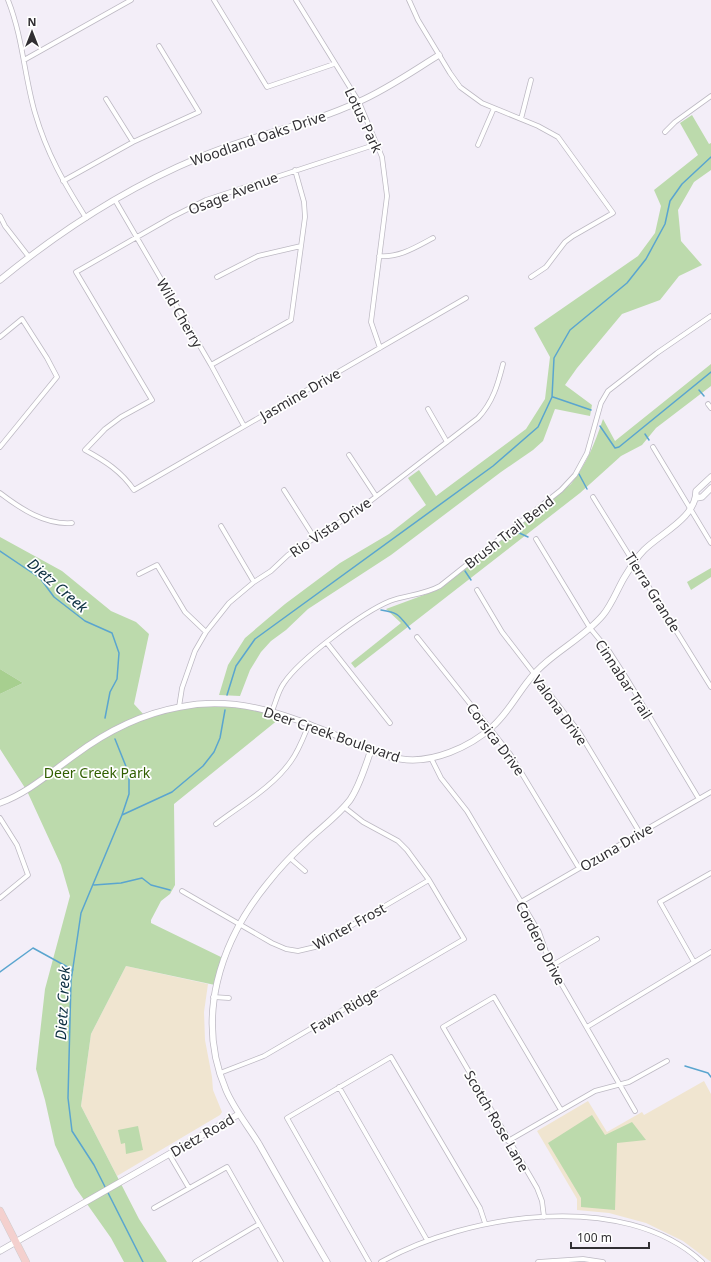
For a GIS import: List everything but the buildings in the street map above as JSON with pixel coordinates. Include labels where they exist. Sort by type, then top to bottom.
[{"type":"main road","points":[[0,1211],[26,1262]]},
{"type":"street","points":[[8,0],[17,23],[35,113],[52,162],[86,218]]},
{"type":"street","points":[[24,60],[131,0]]},
{"type":"street","points":[[214,0],[267,87],[334,64]]},
{"type":"street","name":"Lotus Park","points":[[296,0],[334,64],[359,102],[377,144],[384,171],[387,196],[371,322],[380,348]]},
{"type":"street","points":[[409,0],[418,20],[460,87],[476,99],[549,131],[558,137],[613,213],[565,242],[546,267],[531,277]]},
{"type":"street","points":[[63,181],[133,142],[199,112],[159,46]]},
{"type":"street","name":"Woodland Oaks Drive","points":[[0,280],[29,256],[86,218],[115,200],[170,170],[227,146],[331,113],[359,102],[439,55]]},
{"type":"street","points":[[521,119],[531,80]]},
{"type":"street","points":[[665,132],[675,122],[711,96]]},
{"type":"street","points":[[106,99],[133,142]]},
{"type":"street","points":[[478,145],[494,108]]},
{"type":"street","name":"Osage Avenue","points":[[134,490],[127,479],[113,466],[85,450],[104,429],[121,417],[152,400],[76,272],[136,237],[206,200],[377,144]]},
{"type":"street","points":[[211,365],[291,320],[305,217],[304,202],[295,170]]},
{"type":"street","name":"Wild Cherry","points":[[115,200],[211,365],[244,426]]},
{"type":"street","points":[[0,216],[5,226],[29,256]]},
{"type":"street","points":[[379,256],[388,257],[402,254],[433,238]]},
{"type":"street","points":[[217,277],[258,256],[301,246]]},
{"type":"street","name":"Jasmine Drive","points":[[134,490],[466,298]]},
{"type":"street","name":"Brush Trail Bend","points":[[272,711],[283,684],[293,672],[327,643],[391,600],[428,592],[440,586],[555,495],[574,475],[587,453],[601,403],[608,391],[669,344],[711,316]]},
{"type":"street","points":[[0,337],[22,319],[47,358],[57,377],[0,447]]},
{"type":"street","name":"Rio Vista Drive","points":[[179,707],[188,668],[206,632],[229,603],[254,582],[271,571],[288,555],[360,509],[447,442],[486,409],[493,396],[503,364]]},
{"type":"street","points":[[428,409],[447,442]]},
{"type":"street","points":[[653,447],[711,543]]},
{"type":"street","points":[[349,455],[376,496]]},
{"type":"street","name":"Deer Creek Boulevard","points":[[0,803],[27,791],[110,731],[139,718],[179,707],[209,703],[242,704],[272,711],[309,724],[371,750],[400,759],[431,758],[469,742],[490,729],[510,708],[541,666],[590,628],[611,603],[634,562],[653,541],[677,523],[690,508],[696,498],[696,491],[711,477]]},
{"type":"street","name":"Deer Creek Boulevard","points":[[696,498],[702,497],[711,488]]},
{"type":"street","points":[[284,490],[314,537]]},
{"type":"street","points":[[0,493],[12,502],[47,521],[61,524],[72,524]]},
{"type":"street","name":"Tierra Grande","points":[[593,497],[711,687]]},
{"type":"street","points":[[221,526],[254,582]]},
{"type":"street","name":"Cinnabar Trail","points":[[536,539],[590,628],[609,650],[698,799]]},
{"type":"street","points":[[139,574],[157,564],[185,612],[206,632]]},
{"type":"street","name":"Valona Drive","points":[[477,590],[502,632],[579,732],[640,833]]},
{"type":"street","name":"Corsica Drive","points":[[417,638],[490,729],[523,773],[579,868]]},
{"type":"street","points":[[327,643],[390,723]]},
{"type":"street","points":[[216,824],[260,791],[285,769],[297,751],[309,724]]},
{"type":"street","points":[[239,1114],[226,1091],[220,1073],[211,1022],[213,997],[222,960],[240,925],[266,885],[290,858],[344,807],[356,790],[371,750]]},
{"type":"street","name":"Cordero Drive","points":[[431,758],[441,778],[467,811],[539,932],[551,966],[635,1111]]},
{"type":"street","name":"Ozuna Drive","points":[[521,902],[711,792]]},
{"type":"street","points":[[344,807],[363,822],[398,841],[407,850],[429,880]]},
{"type":"street","points":[[0,818],[14,840],[28,875],[0,898]]},
{"type":"street","points":[[290,858],[304,871]]},
{"type":"street","points":[[694,962],[660,902],[711,873]]},
{"type":"street","name":"Winter Frost","points":[[182,891],[279,946],[291,950],[307,950],[328,941],[429,880]]},
{"type":"street","name":"Fawn Ridge","points":[[220,1073],[242,1066],[264,1056],[464,938],[429,880]]},
{"type":"street","points":[[551,966],[597,940]]},
{"type":"street","points":[[587,1027],[711,952]]},
{"type":"street","points":[[213,997],[229,998]]},
{"type":"street","name":"Scotch Rose Lane","points":[[544,1217],[542,1201],[537,1188],[508,1141],[443,1027],[494,997],[560,1110]]},
{"type":"street","points":[[369,1262],[287,1118],[391,1057],[480,1208],[485,1223]]},
{"type":"street","points":[[508,1141],[595,1091],[620,1085],[636,1079],[667,1061]]},
{"type":"street","points":[[339,1087],[427,1240]]},
{"type":"street","name":"Dietz Road","points":[[0,1251],[239,1114],[251,1131],[327,1262]]},
{"type":"street","points":[[169,1154],[189,1188]]},
{"type":"street","points":[[154,1208],[227,1167],[281,1262]]},
{"type":"street","points":[[381,1262],[427,1240],[485,1223],[544,1217],[584,1216],[625,1222],[668,1240],[691,1253],[702,1262]]},
{"type":"street","points":[[195,1262],[259,1224]]},
{"type":"street","points":[[538,1262],[583,1259],[603,1262]]},
{"type":"shaded area","points":[[126,966],[208,984],[204,1012],[205,1040],[213,1090],[222,1112],[220,1115],[117,1176],[81,1106],[91,1034]]},
{"type":"shaded area","points":[[704,1081],[711,1094],[711,1262],[683,1241],[646,1223],[609,1213],[577,1210],[577,1199],[537,1131],[588,1101],[607,1132],[642,1112],[644,1115]]},
{"type":"green space","points":[[692,115],[709,144],[711,143],[711,170],[694,182],[678,210],[681,241],[702,265],[679,276],[660,300],[622,314],[577,368],[565,385],[592,405],[590,416],[555,409],[543,441],[533,450],[501,472],[391,555],[308,609],[286,630],[271,641],[261,652],[250,670],[240,696],[219,695],[228,665],[245,638],[285,604],[340,563],[389,534],[426,505],[408,478],[419,470],[436,496],[526,429],[545,399],[550,357],[534,328],[638,256],[655,233],[661,206],[654,190],[698,155],[680,123]]},
{"type":"green space","points":[[711,364],[711,386],[656,428],[642,445],[621,456],[580,493],[355,668],[351,663],[401,623],[386,609],[440,589],[571,484],[590,453],[603,419],[615,441]]},
{"type":"green space","name":"Deer Creek Park","points":[[0,537],[62,571],[111,611],[136,622],[149,634],[134,704],[145,716],[164,711],[219,703],[284,715],[174,804],[175,885],[170,894],[161,901],[151,920],[151,923],[223,958],[215,985],[126,966],[91,1034],[81,1106],[139,1219],[167,1262],[124,1262],[111,1238],[75,1187],[55,1145],[45,1100],[36,1069],[45,989],[70,896],[61,865],[27,791],[0,749],[0,694],[23,683],[0,669]]},
{"type":"green space","points":[[711,568],[711,577],[691,590],[687,582]]},
{"type":"green space","points":[[0,669],[23,683],[0,694]]},
{"type":"green space","points":[[592,1115],[605,1135],[632,1122],[646,1140],[617,1143],[615,1210],[581,1207],[581,1198],[548,1143]]},
{"type":"green space","points":[[138,1126],[143,1150],[126,1154],[125,1143],[121,1144],[118,1130]]},
{"type":"waterway","points":[[227,695],[236,666],[255,639],[493,466],[538,427],[552,397],[554,358],[570,330],[627,283],[646,259],[665,224],[670,201],[682,184],[711,157]]},
{"type":"waterway","points":[[600,426],[615,448],[619,447],[711,372]]},
{"type":"waterway","points":[[699,390],[704,396]]},
{"type":"waterway","points":[[553,397],[591,410]]},
{"type":"waterway","points":[[645,434],[649,440]]},
{"type":"waterway","points":[[579,474],[587,489]]},
{"type":"waterway","points":[[515,531],[528,537]]},
{"type":"waterway","name":"Dietz Creek","points":[[0,551],[40,578],[54,597],[85,621],[112,633],[119,653],[117,679],[110,692],[105,718]]},
{"type":"waterway","points":[[465,571],[471,580]]},
{"type":"waterway","points":[[381,610],[395,613],[410,629]]},
{"type":"waterway","points":[[122,815],[172,792],[203,766],[214,752],[220,738],[225,710]]},
{"type":"waterway","name":"Dietz Creek","points":[[115,739],[129,774],[129,794],[122,815],[81,913],[71,981],[68,1098],[72,1131],[94,1165],[143,1262]]},
{"type":"waterway","points":[[94,885],[121,883],[142,878],[151,885],[170,890]]},
{"type":"waterway","points":[[0,972],[33,948],[73,970]]},
{"type":"waterway","points":[[685,1066],[708,1073],[711,1077]]}]
